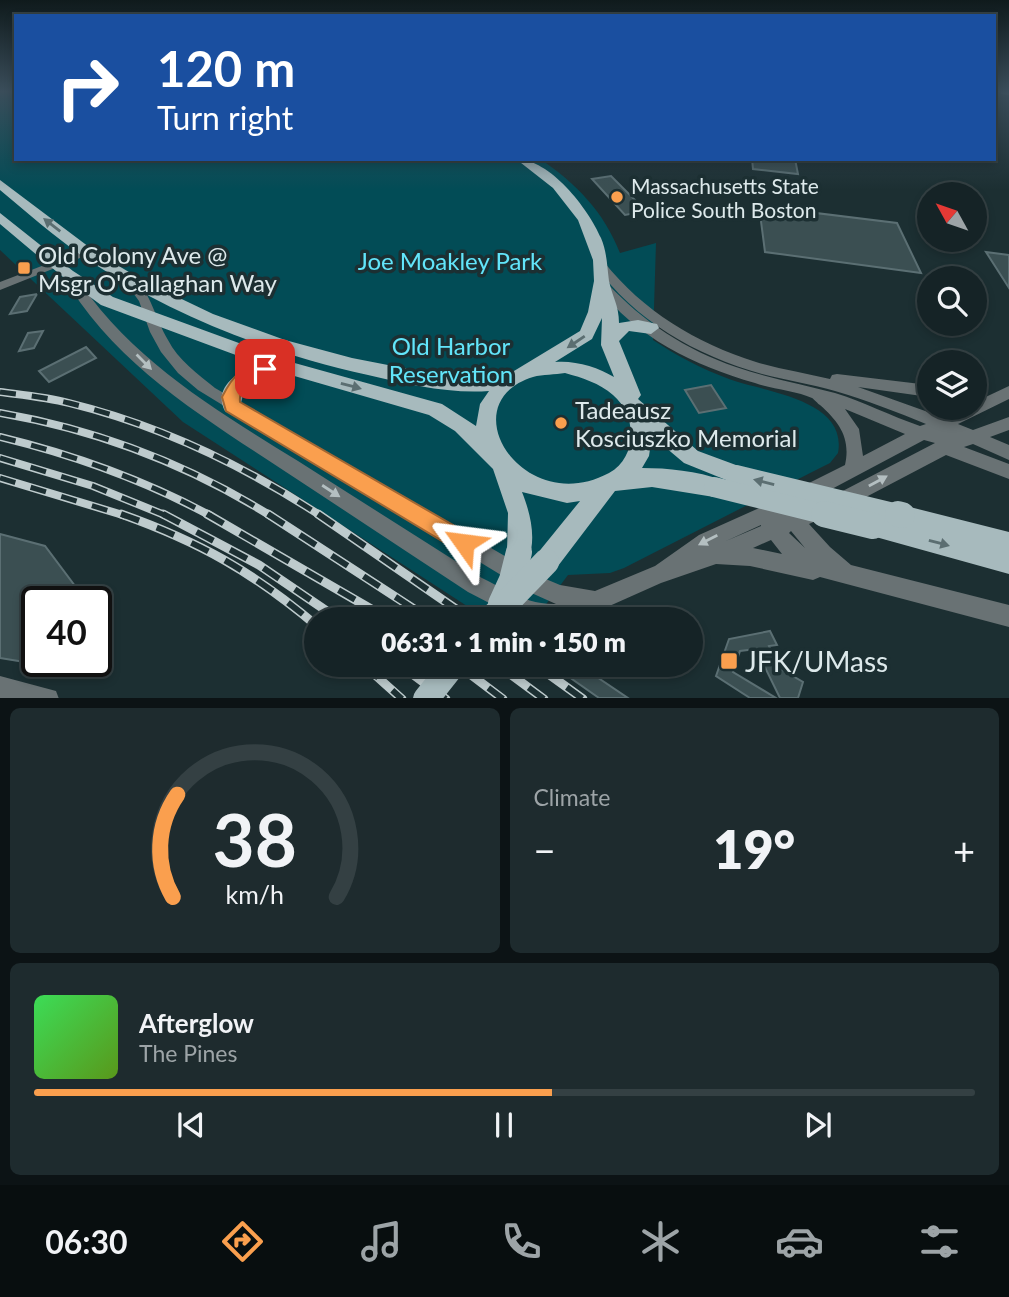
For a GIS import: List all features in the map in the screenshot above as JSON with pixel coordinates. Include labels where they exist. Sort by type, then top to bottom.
[{"type":"main road","points":[[503,607],[546,562],[609,484],[630,468],[640,450],[643,430],[610,341],[611,307],[603,286],[592,232],[580,210],[554,183],[525,161]]},
{"type":"main road","points":[[0,184],[86,252],[128,278],[212,319],[325,358],[441,382],[482,384],[554,367],[587,371],[617,387],[636,409],[691,457],[736,475],[1009,542]]},
{"type":"main road","points":[[0,217],[62,269],[107,301],[286,367],[435,409],[462,425],[522,481],[547,491],[574,493],[647,477],[715,487],[1009,562]]},
{"type":"main road","points":[[498,607],[509,588],[519,552],[521,528],[517,505],[484,433],[486,411],[494,396],[516,377],[584,337],[591,328],[603,286]]},
{"type":"main road","points":[[610,341],[612,334],[622,327],[636,325],[650,328]]},
{"type":"main road","points":[[232,406],[233,388],[246,375],[265,369],[286,367]]},
{"type":"main road","points":[[426,698],[443,677]]},
{"type":"street","points":[[0,286],[62,269],[86,252]]},
{"type":"street","points":[[600,264],[628,295],[670,328],[722,356],[844,388],[1009,453]]},
{"type":"street","points":[[62,269],[84,301],[173,387],[475,585],[518,608],[544,615],[566,614],[659,574],[711,557],[795,522],[946,447],[1009,423]]},
{"type":"street","points":[[128,278],[146,297],[162,342],[180,367],[232,406],[534,584],[569,598],[600,601]]},
{"type":"street","points":[[603,286],[650,328],[688,352],[719,366],[856,406],[915,437],[1009,472]]},
{"type":"street","points":[[768,370],[917,389]]},
{"type":"street","points":[[805,391],[834,408],[851,428],[857,447],[852,470]]},
{"type":"street","points":[[659,574],[696,546],[1009,392]]},
{"type":"street","points":[[987,395],[1009,392]]},
{"type":"street","points":[[915,437],[972,437]]},
{"type":"street","points":[[781,506],[829,560],[853,578]]},
{"type":"street","points":[[761,515],[804,560],[853,578]]},
{"type":"street","points":[[711,557],[750,557],[853,578],[1009,616]]},
{"type":"street","points":[[0,687],[48,698]]},
{"type":"green space","name":"Old Harbor Reservation","points":[[0,125],[14,125],[14,161],[543,161],[588,200],[606,224],[620,253],[656,243],[653,340],[690,362],[719,375],[782,394],[817,409],[830,420],[838,435],[838,453],[830,463],[624,568],[610,573],[568,575],[544,607],[468,607],[183,422],[0,250]]},
{"type":"building","points":[[752,161],[795,161],[798,174],[753,169]]},
{"type":"building","name":"Massachusetts State Police South Boston","points":[[611,176],[646,211],[625,215],[592,179]]},
{"type":"building","points":[[759,206],[897,223],[918,266],[917,272],[765,252]]},
{"type":"building","points":[[986,252],[1009,255],[1009,288]]},
{"type":"building","points":[[37,294],[27,311],[10,314],[20,297]]},
{"type":"building","points":[[43,331],[34,348],[19,351],[28,333]]},
{"type":"building","points":[[86,347],[96,358],[49,382],[39,371]]},
{"type":"building","points":[[711,385],[726,408],[699,413],[685,390]]},
{"type":"building","points":[[0,534],[45,546],[75,586],[21,586],[21,661],[0,658]]},
{"type":"building","name":"JFK/UMass","points":[[770,631],[777,645],[769,646],[779,668],[803,682],[798,698],[780,698],[756,649],[740,651],[733,672],[776,698],[750,698],[716,676],[729,639]]},
{"type":"building","points":[[569,677],[597,677],[628,698],[599,698]]},
{"type":"railway","points":[[0,392],[69,403],[168,435],[231,464],[320,515]]},
{"type":"railway","points":[[0,413],[72,429],[141,451],[207,480],[271,516]]},
{"type":"railway","points":[[0,437],[108,470],[207,514]]},
{"type":"railway","points":[[0,458],[93,486],[166,516]]},
{"type":"railway","points":[[0,478],[126,516]]},
{"type":"railway","points":[[121,514],[176,536],[225,560],[304,616]]},
{"type":"railway","points":[[207,514],[368,607]]},
{"type":"railway","points":[[268,514],[411,607]]},
{"type":"railway","points":[[320,515],[453,607]]},
{"type":"railway","points":[[166,516],[259,565],[321,607]]},
{"type":"railway","points":[[377,677],[401,698]]},
{"type":"railway","points":[[416,677],[445,698]]},
{"type":"railway","points":[[474,677],[502,698]]},
{"type":"railway","points":[[514,677],[543,698]]},
{"type":"railway","points":[[553,677],[582,698]]},
{"type":"place","name":"Massachusetts State Police South Boston","points":[[617,197]]},
{"type":"place","name":"Old Colony Ave @ Msgr O'Callaghan Way","points":[[24,268]]},
{"type":"place","name":"Tadeausz Kosciuszko Memorial","points":[[561,423]]},
{"type":"place","name":"JFK/UMass","points":[[729,661]]},
{"type":"route","points":[[265,369],[254,371],[239,381],[233,388],[232,406],[464,543]]},
{"type":"park label","name":"Joe Moakley Park","points":[[450,260]]}]
